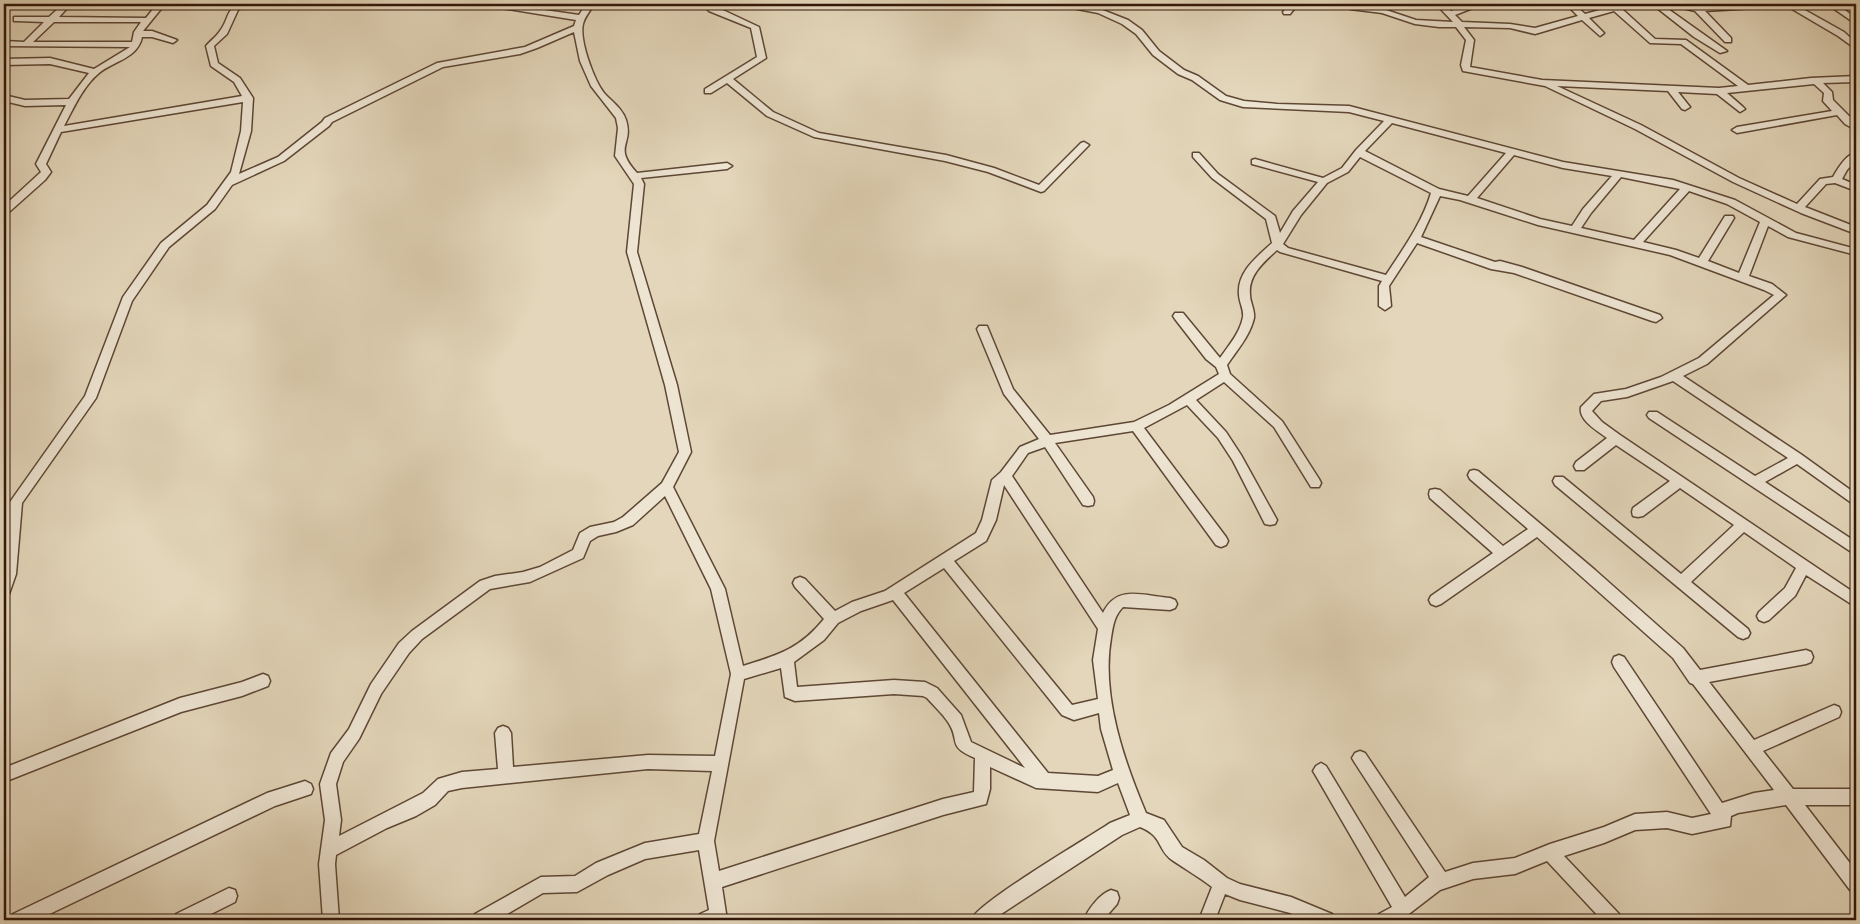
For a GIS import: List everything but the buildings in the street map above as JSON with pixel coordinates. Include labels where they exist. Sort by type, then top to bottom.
[{"type":"street","points":[[26,44],[67,4]]},
{"type":"street","points":[[4,211],[42,178],[46,172],[46,168],[41,164],[72,102],[95,72],[132,50],[136,45],[138,34],[161,4]]},
{"type":"street","points":[[4,590],[9,574],[16,502],[90,398],[127,300],[165,244],[211,207],[236,172],[246,132],[248,98],[237,80],[214,64],[210,46],[224,32],[235,9],[242,4]]},
{"type":"street","points":[[489,4],[580,22]]},
{"type":"street","points":[[228,183],[281,159],[326,124],[328,120],[440,65],[458,61],[478,60],[528,49],[580,22],[590,4]]},
{"type":"street","points":[[706,4],[710,9],[724,13],[732,20],[757,29],[762,58],[708,91]]},
{"type":"street","points":[[1062,4],[1100,11],[1126,22],[1139,32],[1156,53],[1181,72],[1195,78],[1223,98],[1243,104],[1269,107],[1349,109],[1563,166],[1687,187],[1730,202],[1792,235],[1856,252]]},
{"type":"street","points":[[1287,12],[1294,4]]},
{"type":"street","points":[[1440,4],[1460,25],[1460,29],[1470,40],[1465,65],[1466,69],[1542,83],[1719,91],[1816,81],[1856,80]]},
{"type":"street","points":[[1450,14],[1479,4]]},
{"type":"street","points":[[1570,4],[1600,33]]},
{"type":"street","points":[[1350,7],[1383,10],[1415,22],[1439,25],[1510,26],[1535,31],[1630,4]]},
{"type":"street","points":[[1656,4],[1697,35],[1723,51]]},
{"type":"street","points":[[1670,4],[1700,9],[1788,4],[1835,30],[1856,47]]},
{"type":"street","points":[[1688,4],[1700,9],[1728,40]]},
{"type":"street","points":[[1831,4],[1856,22]]},
{"type":"street","points":[[1616,8],[1653,41],[1683,42],[1746,88]]},
{"type":"street","points":[[17,19],[147,20]]},
{"type":"street","points":[[330,920],[327,864],[332,820],[328,784],[336,758],[354,734],[376,689],[404,648],[417,635],[485,585],[496,580],[522,578],[539,573],[578,554],[584,538],[595,531],[616,527],[628,521],[667,487],[685,452],[671,385],[632,252],[639,184],[636,176],[622,161],[620,156],[624,132],[621,119],[616,108],[598,90],[584,58],[580,22]]},
{"type":"street","points":[[138,34],[152,34],[173,40]]},
{"type":"street","points":[[4,44],[136,45]]},
{"type":"street","points":[[4,62],[50,62],[95,72]]},
{"type":"street","points":[[727,79],[770,114],[817,134],[946,158],[991,170],[1041,189],[1084,145]]},
{"type":"street","points":[[1816,81],[1828,92],[1828,101],[1848,122],[1856,127]]},
{"type":"street","points":[[1542,83],[1638,127],[1736,180],[1856,231]]},
{"type":"street","points":[[1671,89],[1685,107]]},
{"type":"street","points":[[1719,91],[1740,108]]},
{"type":"street","points":[[4,98],[25,103],[72,102]]},
{"type":"street","points":[[59,130],[248,98]]},
{"type":"street","points":[[1737,130],[1840,112]]},
{"type":"street","points":[[738,674],[787,659],[819,636],[833,620],[857,606],[880,600],[895,592],[981,537],[989,520],[996,484],[1005,476],[1024,450],[1056,438],[1136,426],[1188,399],[1223,371],[1244,332],[1249,315],[1244,294],[1246,278],[1256,264],[1277,244],[1297,213],[1324,181],[1345,170],[1359,152],[1390,120]]},
{"type":"street","points":[[1359,152],[1436,192],[1470,200],[1538,222],[1672,252],[1743,277],[1768,287],[1781,295],[1703,361],[1674,376],[1628,393],[1598,397],[1587,406],[1586,412],[1598,425],[1616,438],[1856,601]]},
{"type":"street","points":[[1470,200],[1512,152]]},
{"type":"street","points":[[1196,155],[1215,176],[1271,218],[1277,244],[1284,250],[1389,279]]},
{"type":"street","points":[[1836,180],[1843,168],[1856,155]]},
{"type":"street","points":[[1255,162],[1324,181]]},
{"type":"street","points":[[636,176],[727,166]]},
{"type":"street","points":[[1574,231],[1587,211],[1618,174]]},
{"type":"street","points":[[1799,208],[1823,181],[1836,180],[1856,188]]},
{"type":"street","points":[[1636,244],[1687,187]]},
{"type":"street","points":[[1386,306],[1384,286],[1414,239],[1433,203],[1436,192]]},
{"type":"street","points":[[1702,262],[1729,218]]},
{"type":"street","points":[[1743,277],[1765,220]]},
{"type":"street","points":[[1414,239],[1495,266],[1500,265],[1518,270],[1656,318]]},
{"type":"street","points":[[1179,316],[1223,371],[1278,424],[1315,483]]},
{"type":"street","points":[[983,328],[1008,391],[1048,442],[1088,501]]},
{"type":"street","points":[[1674,376],[1798,458],[1856,501]]},
{"type":"street","points":[[1188,399],[1222,435],[1270,520]]},
{"type":"street","points":[[1653,415],[1856,549]]},
{"type":"street","points":[[1136,426],[1221,541]]},
{"type":"street","points":[[1580,466],[1616,438]]},
{"type":"street","points":[[1755,482],[1798,458]]},
{"type":"street","points":[[1474,475],[1678,653],[1695,678],[1752,748],[1856,884]]},
{"type":"street","points":[[1005,476],[1102,624],[1106,626]]},
{"type":"street","points":[[1559,481],[1743,633]]},
{"type":"street","points":[[1638,512],[1680,481]]},
{"type":"street","points":[[667,487],[718,589],[738,674],[706,841],[714,881],[715,918]]},
{"type":"street","points":[[1435,494],[1502,554]]},
{"type":"street","points":[[1681,582],[1744,524]]},
{"type":"street","points":[[1436,600],[1538,529]]},
{"type":"street","points":[[945,560],[1067,710],[1074,713],[1106,704]]},
{"type":"street","points":[[1764,616],[1790,592],[1804,566]]},
{"type":"street","points":[[800,583],[833,620]]},
{"type":"street","points":[[895,592],[1044,780]]},
{"type":"street","points":[[1140,819],[1122,774],[1109,729],[1100,660],[1108,614],[1116,604],[1122,600],[1170,604]]},
{"type":"street","points":[[1695,678],[1806,657]]},
{"type":"street","points":[[787,659],[790,692],[795,694],[894,687],[925,689],[932,693],[956,720],[961,739],[966,747],[983,754],[1007,768],[1036,780],[1098,784],[1122,774]]},
{"type":"street","points":[[1619,662],[1724,820]]},
{"type":"street","points":[[4,775],[180,706],[242,690],[263,681]]},
{"type":"street","points":[[1752,748],[1834,712]]},
{"type":"street","points":[[503,733],[506,776]]},
{"type":"street","points":[[714,881],[944,807],[980,798],[983,754]]},
{"type":"street","points":[[1360,758],[1441,881]]},
{"type":"street","points":[[329,850],[382,822],[410,810],[429,799],[444,784],[462,780],[648,762],[720,764]]},
{"type":"street","points":[[1321,771],[1402,910]]},
{"type":"street","points":[[18,920],[273,799],[305,789]]},
{"type":"street","points":[[1724,820],[1723,811],[1733,806],[1773,799],[1856,797]]},
{"type":"street","points":[[979,920],[1004,901],[1116,829],[1140,819],[1158,826],[1176,853],[1198,866],[1221,884],[1240,892],[1291,905],[1326,920]]},
{"type":"street","points":[[1385,920],[1402,910],[1435,882],[1473,871],[1515,866],[1636,822],[1667,820],[1692,826],[1724,820]]},
{"type":"street","points":[[481,920],[541,885],[578,884],[602,869],[645,851],[706,841]]},
{"type":"street","points":[[1550,852],[1613,920]]},
{"type":"street","points":[[1207,920],[1221,884]]},
{"type":"street","points":[[182,920],[229,896]]},
{"type":"street","points":[[1092,920],[1111,898]]}]
